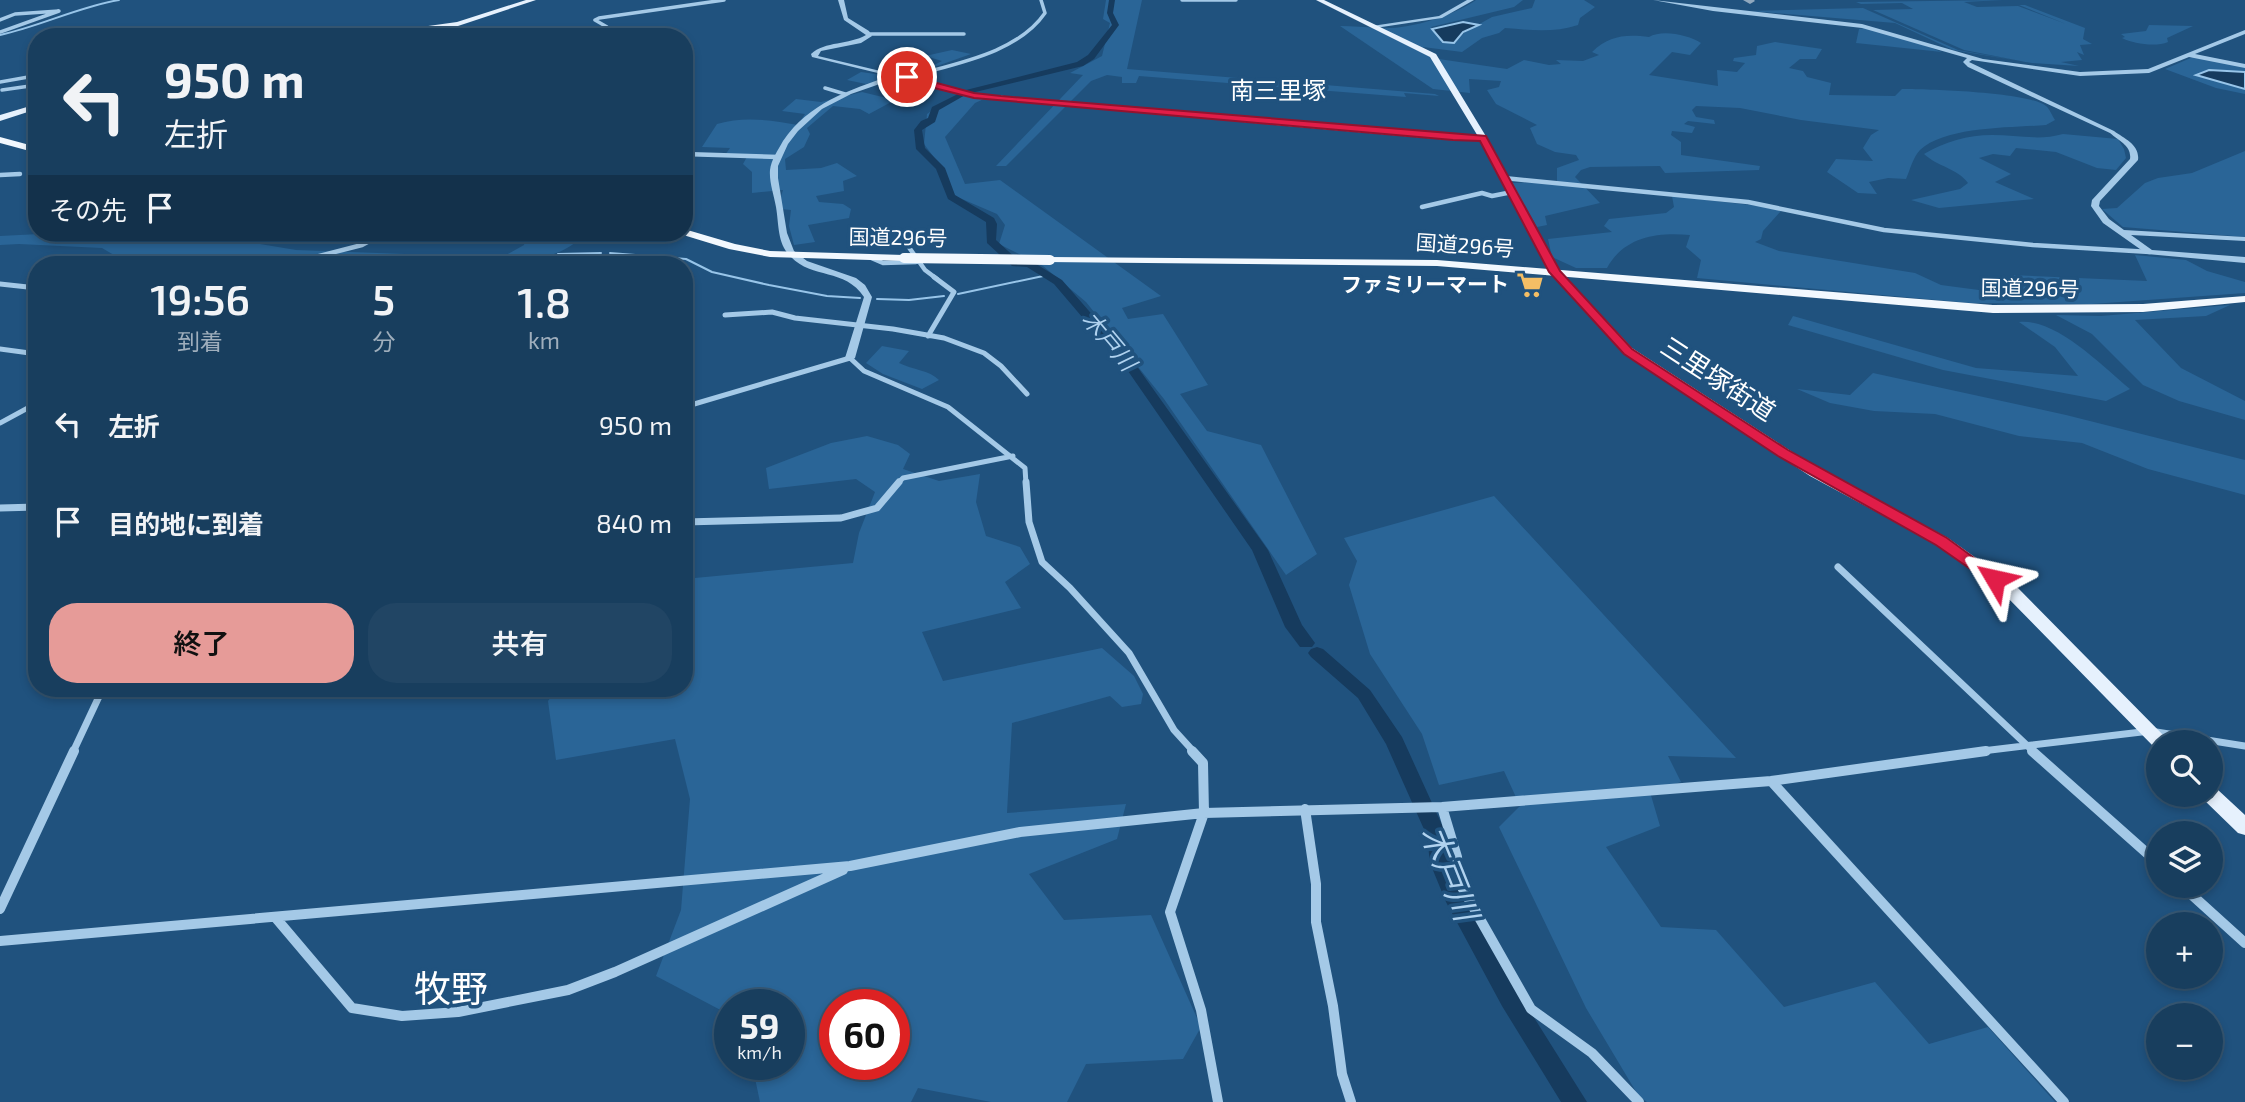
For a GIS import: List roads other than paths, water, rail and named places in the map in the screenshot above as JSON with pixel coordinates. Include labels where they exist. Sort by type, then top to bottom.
[{"type":"highway","points":[[0,141],[28,148]]},
{"type":"highway","name":"国道296号","points":[[693,235],[747,250],[793,255],[1050,260],[1394,261],[1993,309],[2143,309],[2245,299]]},
{"type":"main road","points":[[425,28],[458,24],[533,0]]},
{"type":"main road","name":"三里塚街道","points":[[1319,0],[1430,53],[1483,138],[1555,272],[1614,338],[1647,365],[1815,472],[1942,541],[2011,591],[2150,730]]},
{"type":"main road","points":[[0,118],[28,109]]},
{"type":"main road","points":[[2223,806],[2245,827]]},
{"type":"street","points":[[604,28],[607,27],[595,20],[597,18],[724,0]]},
{"type":"street","points":[[841,0],[846,19],[869,34],[964,34]]},
{"type":"street","points":[[850,358],[868,297],[865,290],[842,273],[803,262],[793,255],[783,233],[774,169],[778,157],[794,129],[826,102],[993,49],[1028,34],[1036,28],[1045,13],[1041,0]]},
{"type":"street","points":[[1182,0],[1236,0]]},
{"type":"street","points":[[1376,26],[1440,17],[1471,0]]},
{"type":"street","points":[[1656,0],[1862,26],[1971,58],[2046,71],[2107,74],[2149,71],[2245,32]]},
{"type":"street","points":[[0,20],[15,14],[59,11],[0,32]]},
{"type":"street","points":[[869,34],[862,41],[821,49],[813,56],[974,95],[1439,137],[1483,138]]},
{"type":"street","points":[[2190,55],[2245,66]]},
{"type":"street","points":[[1971,58],[1966,62],[1970,66],[2112,132],[2132,146],[2134,160],[2096,200],[2095,206],[2099,214],[2150,251]]},
{"type":"street","points":[[0,82],[28,77]]},
{"type":"street","points":[[2,90],[28,85]]},
{"type":"street","points":[[825,88],[845,94]]},
{"type":"street","points":[[693,154],[778,157]]},
{"type":"street","points":[[0,175],[20,174]]},
{"type":"street","points":[[1504,178],[1748,202],[1859,226],[1898,231],[2034,246],[2150,251],[2245,260]]},
{"type":"street","points":[[1422,207],[1482,193],[1492,196],[1511,192]]},
{"type":"street","points":[[2121,232],[2245,239]]},
{"type":"street","points":[[312,256],[369,242]]},
{"type":"street","points":[[908,246],[918,255],[927,272],[951,287],[954,292],[928,336]]},
{"type":"street","points":[[869,257],[883,263],[920,262]]},
{"type":"street","points":[[0,284],[28,287]]},
{"type":"street","points":[[725,316],[772,312],[952,340],[984,354],[1009,374],[1027,394]]},
{"type":"street","points":[[0,349],[28,353]]},
{"type":"street","points":[[693,404],[850,358]]},
{"type":"street","points":[[850,358],[864,371],[948,407],[1025,468],[1029,522],[1042,562],[1070,588],[1129,653],[1174,730],[1203,764],[1204,813],[1170,912],[1201,1010],[1218,1102]]},
{"type":"street","points":[[0,423],[28,408]]},
{"type":"street","points":[[693,522],[862,514],[880,506],[891,488],[903,478],[1013,456]]},
{"type":"street","points":[[0,508],[28,507]]},
{"type":"street","points":[[1838,567],[2026,745],[2146,852]]},
{"type":"street","points":[[0,909],[99,697]]},
{"type":"street","points":[[0,941],[850,866],[1020,832],[1204,813],[1438,807],[1771,780],[2026,745],[2146,737]]},
{"type":"street","points":[[2223,744],[2245,746]]},
{"type":"street","points":[[1771,780],[2064,1102]]},
{"type":"street","points":[[1438,807],[1457,857],[1459,882],[1531,1010],[1592,1053],[1639,1102]]},
{"type":"street","points":[[1305,809],[1316,884],[1316,922],[1334,1006],[1342,1074],[1351,1102]]},
{"type":"street","points":[[275,917],[352,1008],[402,1016],[458,1012],[568,990],[615,972],[850,866]]},
{"type":"street","points":[[2195,898],[2245,943]]},
{"type":"waterway","points":[[0,35],[119,0]]},
{"type":"waterway","name":"木戸川","points":[[969,92],[1080,64],[1091,57],[1116,25],[1110,13],[1112,0]]},
{"type":"waterway","name":"木戸川","points":[[963,94],[935,109],[932,120],[924,123],[918,130],[921,149],[940,168],[951,197],[990,220],[991,241],[1016,264],[1029,264],[1058,282],[1132,368],[1260,550],[1294,627],[1306,643]]},
{"type":"waterway","points":[[558,254],[601,253]]},
{"type":"waterway","points":[[610,253],[648,256]]},
{"type":"waterway","points":[[693,262],[712,272],[769,285],[827,296],[860,298]]},
{"type":"waterway","points":[[958,294],[1048,275]]},
{"type":"waterway","points":[[877,299],[909,300],[944,296]]},
{"type":"waterway","name":"木戸川","points":[[1317,653],[1364,694],[1395,742],[1437,836],[1440,863],[1457,902],[1510,999],[1575,1102]]},
{"type":"place","name":"ファミリーマート","points":[[1530,285]]},
{"type":"district","name":"南三里塚","points":[[1278,91]]},
{"type":"district","name":"牧野","points":[[451,989]]}]
